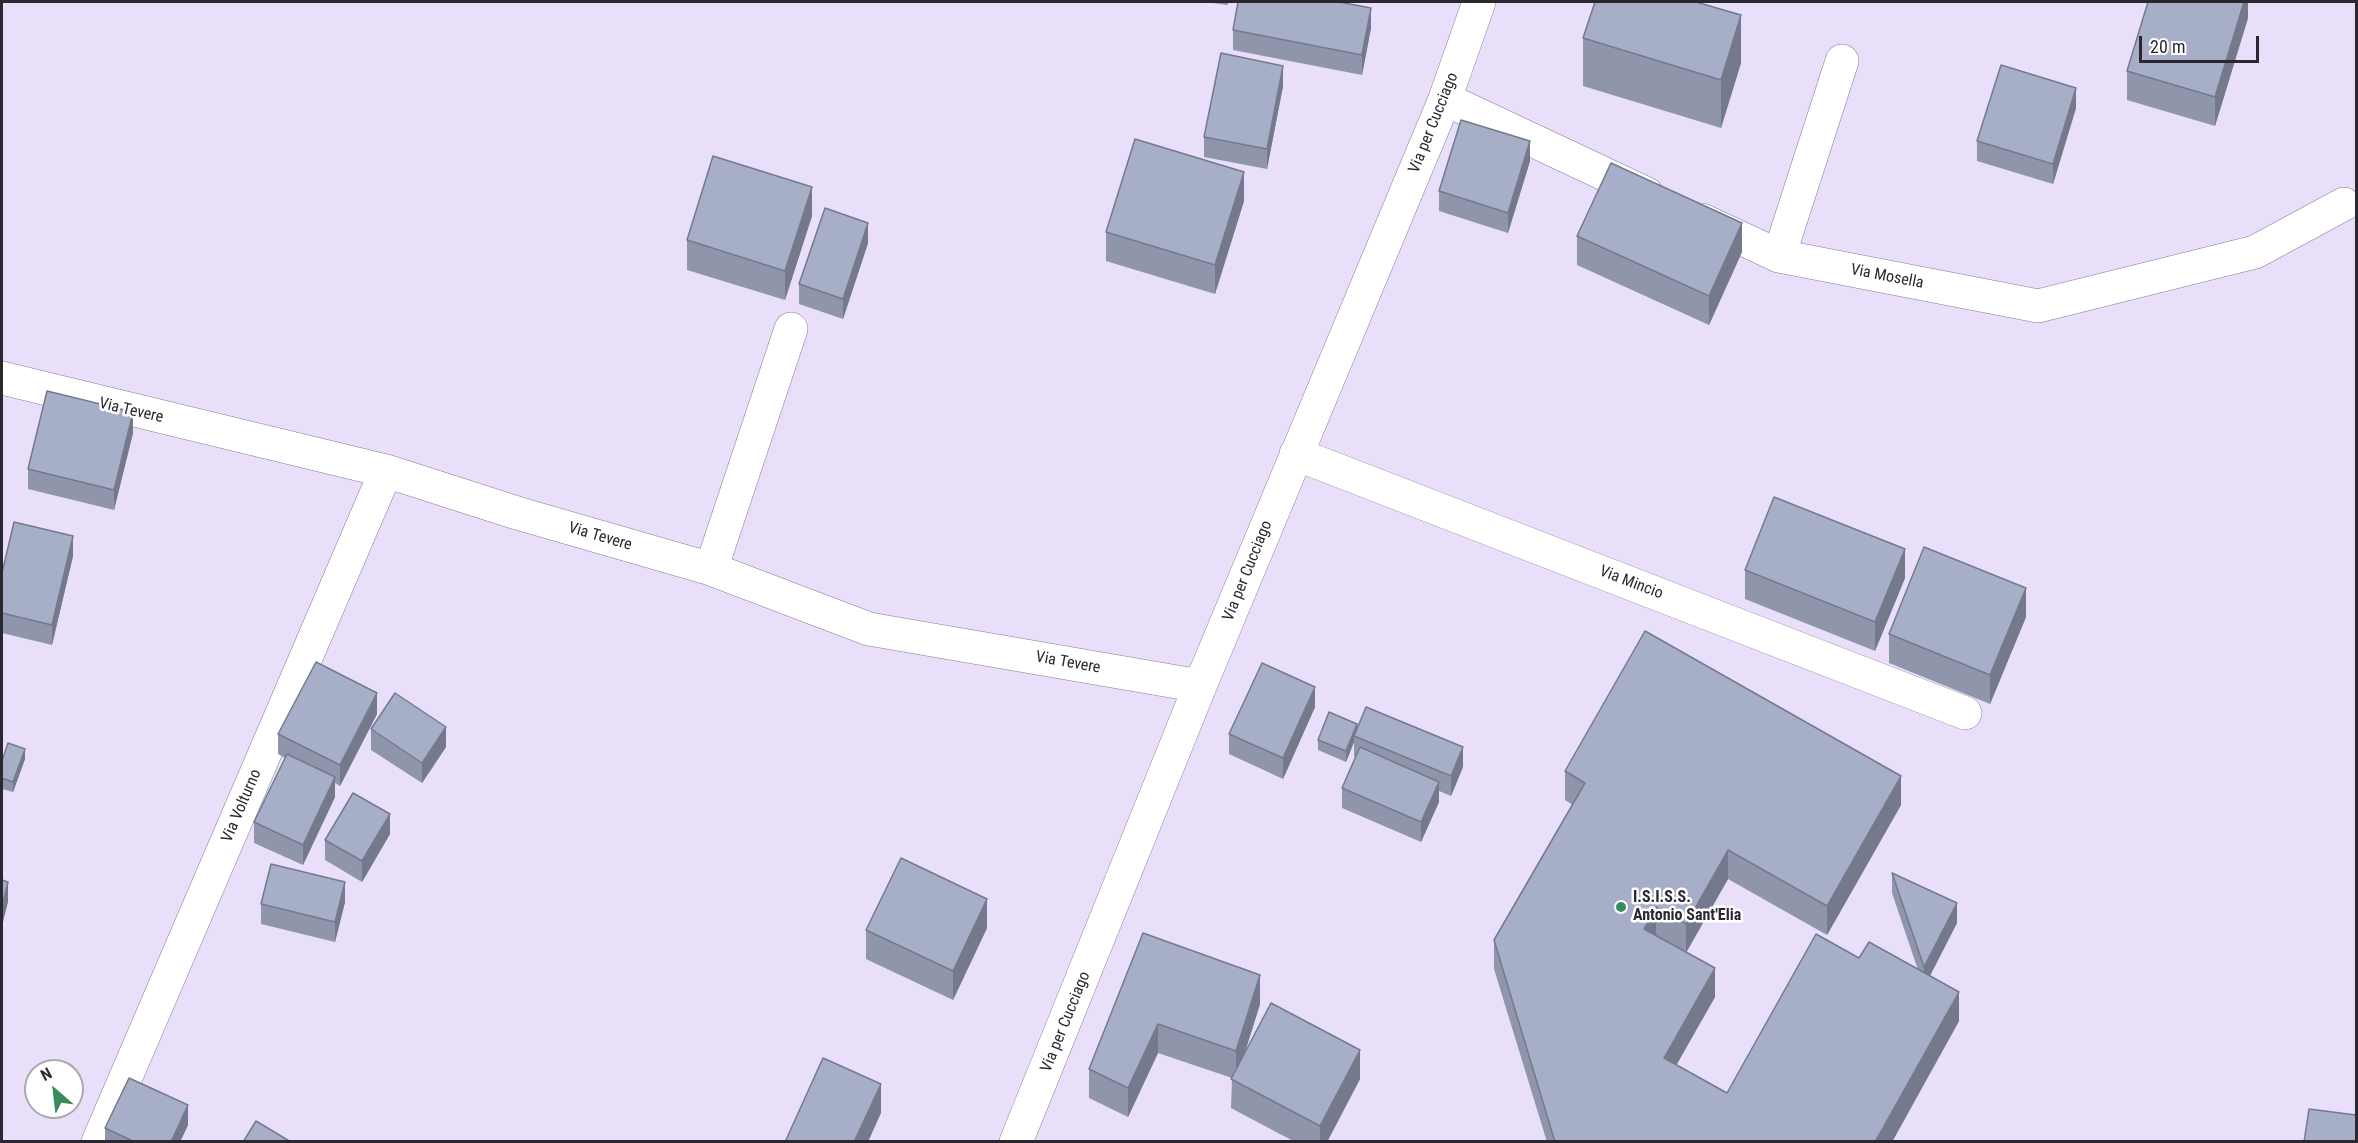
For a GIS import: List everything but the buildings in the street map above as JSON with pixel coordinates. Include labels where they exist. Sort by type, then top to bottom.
[{"type":"street","name":"Via per Cucciago","points":[[1016,1142],[1200,686],[1445,99],[1479,2]]},
{"type":"street","points":[[1779,256],[1842,60]]},
{"type":"street","name":"Via Mosella","points":[[1445,99],[1779,256],[2038,306],[2255,252],[2344,204]]},
{"type":"street","points":[[711,570],[791,329]]},
{"type":"street","name":"Via Tevere","points":[[2,378],[386,471],[517,513],[711,570],[869,629],[1200,686]]},
{"type":"street","name":"Via Mincio","points":[[1296,454],[1965,713]]},
{"type":"street","name":"Via Volturno","points":[[98,1142],[386,471]]},
{"type":"place","name":"I.S.I.S.S. Antonio Sant'Elia","points":[[1621,907]]}]
